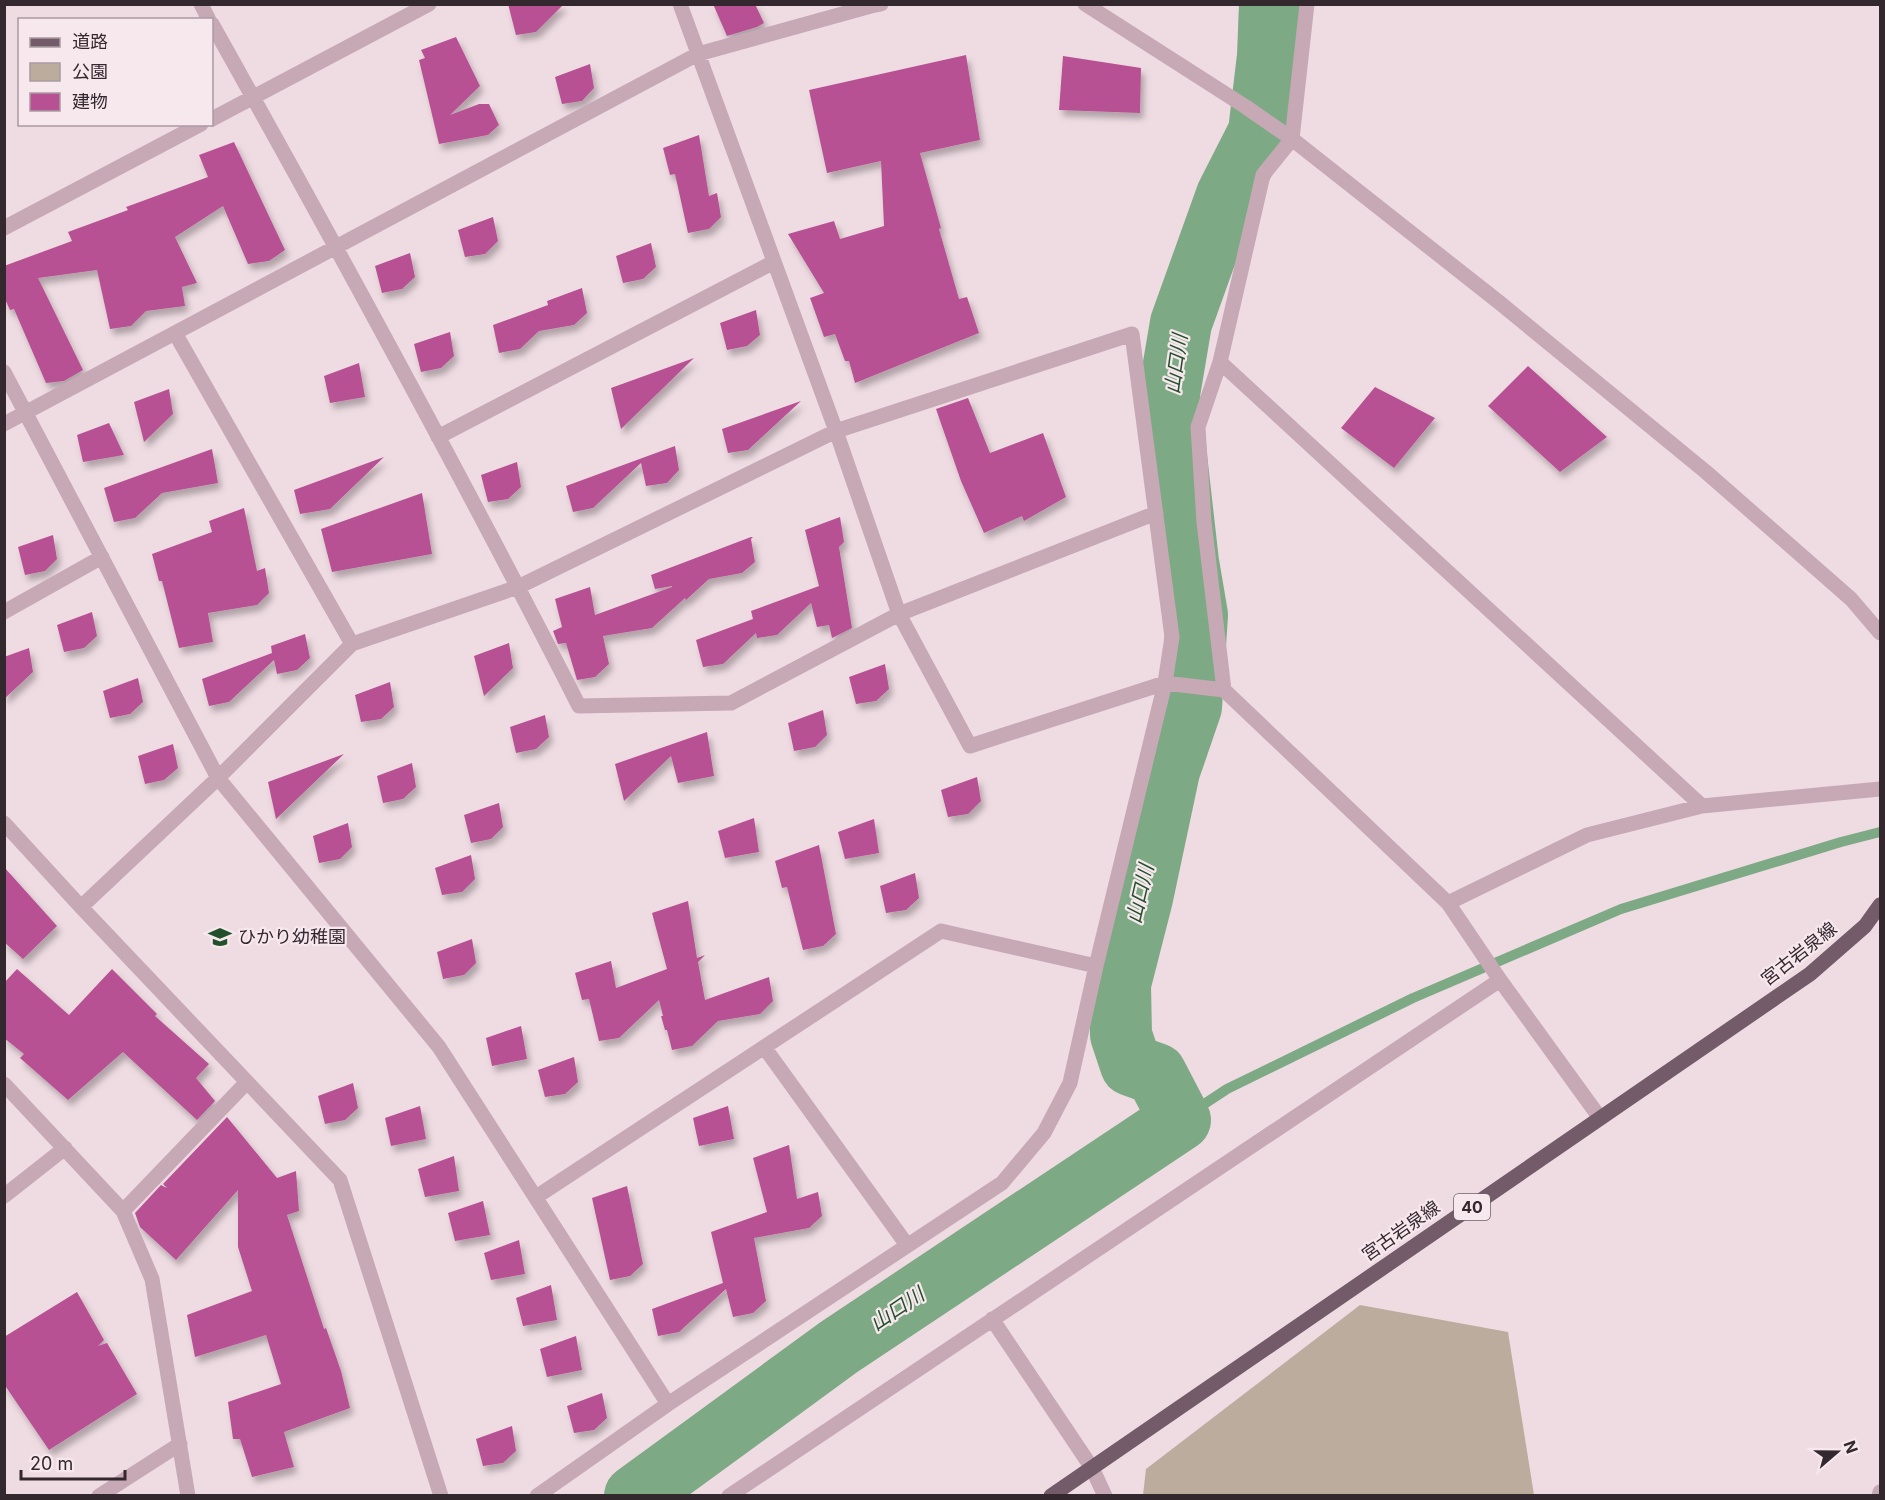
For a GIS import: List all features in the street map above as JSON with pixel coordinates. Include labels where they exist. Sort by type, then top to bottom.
[{"type":"main road","name":"宮古岩泉線","points":[[1051,1496],[1810,974],[1865,926],[1881,905]]},
{"type":"street","points":[[201,4],[208,18]]},
{"type":"street","points":[[213,118],[429,4]]},
{"type":"street","points":[[680,4],[836,431],[899,614],[970,746],[1165,683],[1224,690],[1448,903],[1500,980],[1600,1118]]},
{"type":"street","points":[[1085,4],[1292,139],[1500,303],[1706,472],[1851,599],[1881,633]]},
{"type":"street","points":[[1224,690],[1204,522],[1198,427],[1220,362],[1263,175],[1292,139],[1307,4]]},
{"type":"street","points":[[4,424],[698,54],[874,5]]},
{"type":"street","points":[[213,26],[336,247],[579,706],[731,703],[899,614],[1156,513]]},
{"type":"street","points":[[4,228],[197,126]]},
{"type":"street","points":[[438,437],[774,262]]},
{"type":"street","points":[[175,333],[352,644]]},
{"type":"street","points":[[81,907],[218,778],[352,644],[518,587],[836,431],[1132,334],[1172,637],[1165,683],[1070,1083],[1044,1133],[1002,1183],[668,1404],[537,1496]]},
{"type":"street","points":[[1220,362],[1702,806]]},
{"type":"street","points":[[4,372],[218,778],[439,1047],[668,1404]]},
{"type":"street","points":[[4,612],[102,557]]},
{"type":"street","points":[[1448,903],[1587,835],[1702,806],[1881,789]]},
{"type":"street","points":[[4,823],[340,1180],[441,1496]]},
{"type":"street","points":[[536,1197],[941,932],[1096,966]]},
{"type":"street","points":[[729,1496],[1500,980]]},
{"type":"street","points":[[764,1047],[908,1245]]},
{"type":"street","points":[[123,1211],[247,1082]]},
{"type":"street","points":[[4,1084],[123,1211],[152,1279],[189,1496]]},
{"type":"street","points":[[4,1196],[65,1148]]},
{"type":"street","points":[[992,1319],[1092,1468],[1106,1496]]},
{"type":"street","points":[[99,1496],[180,1444]]},
{"type":"green space","points":[[1360,1305],[1508,1332],[1534,1495],[1143,1495],[1146,1469]]},
{"type":"building","points":[[508,4],[564,4],[536,32],[516,35]]},
{"type":"building","points":[[713,4],[755,4],[764,23],[727,36]]},
{"type":"building","points":[[456,37],[480,86],[450,115],[479,104],[489,104],[499,125],[488,135],[439,144],[419,60],[425,58],[421,50]]},
{"type":"building","points":[[966,55],[980,140],[920,153],[959,299],[967,297],[979,333],[855,383],[849,361],[845,361],[835,334],[824,337],[810,298],[824,293],[788,234],[834,221],[840,239],[884,226],[881,161],[827,173],[809,90]]},
{"type":"building","points":[[1063,56],[1141,68],[1140,113],[1059,110]]},
{"type":"building","points":[[590,64],[594,88],[582,101],[562,104],[555,77]]},
{"type":"building","points":[[699,135],[709,196],[717,193],[721,217],[709,229],[688,233],[675,174],[670,175],[663,148]]},
{"type":"building","points":[[234,142],[285,250],[269,261],[248,264],[223,206],[175,237],[197,283],[182,287],[185,306],[146,311],[131,326],[110,329],[97,270],[38,278],[83,370],[64,381],[46,383],[14,309],[10,310],[4,297],[4,266],[72,241],[68,232],[128,210],[126,207],[208,177],[199,155]]},
{"type":"building","points":[[493,217],[498,241],[485,254],[465,257],[458,230]]},
{"type":"building","points":[[651,243],[656,267],[643,279],[623,283],[616,256]]},
{"type":"building","points":[[410,253],[415,277],[402,289],[382,293],[375,266]]},
{"type":"building","points":[[582,288],[587,313],[574,325],[539,331],[520,349],[499,353],[493,325],[548,305],[547,301]]},
{"type":"building","points":[[756,310],[760,335],[747,346],[727,350],[720,323]]},
{"type":"building","points":[[450,332],[454,356],[441,368],[421,372],[414,344]]},
{"type":"building","points":[[694,358],[621,429],[611,388]]},
{"type":"building","points":[[359,363],[365,397],[330,403],[324,376]]},
{"type":"building","points":[[1528,366],[1607,437],[1560,472],[1488,406]]},
{"type":"building","points":[[1375,387],[1435,418],[1394,468],[1341,428]]},
{"type":"building","points":[[169,389],[173,414],[144,442],[134,402]]},
{"type":"building","points":[[968,398],[990,453],[1043,433],[1066,497],[1024,521],[1022,516],[984,533],[961,481],[936,409]]},
{"type":"building","points":[[801,401],[748,450],[728,453],[722,429]]},
{"type":"building","points":[[109,423],[124,455],[83,462],[77,435]]},
{"type":"building","points":[[675,446],[679,470],[667,483],[646,486],[641,463],[593,508],[573,512],[566,486]]},
{"type":"building","points":[[212,449],[218,483],[162,493],[135,518],[114,522],[104,488]]},
{"type":"building","points":[[384,457],[330,509],[300,514],[294,490]]},
{"type":"building","points":[[517,462],[521,487],[508,499],[488,502],[481,475]]},
{"type":"building","points":[[422,493],[432,554],[332,572],[321,529]]},
{"type":"building","points":[[244,508],[257,571],[265,568],[269,593],[257,605],[208,613],[213,642],[179,648],[162,581],[159,581],[152,554],[212,532],[209,521]]},
{"type":"building","points":[[840,517],[844,542],[839,547],[852,628],[832,638],[829,625],[817,627],[811,603],[777,635],[757,638],[756,633],[723,664],[703,667],[696,640],[753,619],[751,611],[819,586],[805,530]]},
{"type":"building","points":[[53,535],[57,559],[45,571],[25,575],[18,547]]},
{"type":"building","points":[[753,537],[751,539],[755,562],[742,573],[709,579],[652,628],[603,636],[609,664],[595,677],[577,680],[566,643],[558,644],[553,631],[562,627],[555,599],[590,587],[595,615],[672,587],[655,589],[651,575]]},
{"type":"building","points":[[92,612],[97,636],[84,648],[64,652],[57,625]]},
{"type":"building","points":[[305,634],[310,658],[297,670],[277,674],[274,660],[229,702],[209,706],[202,679],[272,653],[271,646]]},
{"type":"building","points":[[509,643],[513,668],[484,696],[474,656]]},
{"type":"building","points":[[29,648],[33,672],[4,699],[4,657]]},
{"type":"building","points":[[885,664],[889,689],[876,701],[856,704],[849,677]]},
{"type":"building","points":[[138,678],[143,702],[130,714],[110,718],[103,691]]},
{"type":"building","points":[[390,682],[394,707],[381,719],[361,722],[355,695]]},
{"type":"building","points":[[823,710],[827,735],[815,747],[794,751],[788,723]]},
{"type":"building","points":[[545,715],[549,737],[536,749],[516,753],[510,727]]},
{"type":"building","points":[[707,732],[714,776],[678,783],[671,756],[624,801],[615,764]]},
{"type":"building","points":[[173,744],[178,768],[164,780],[145,784],[138,756]]},
{"type":"building","points":[[344,754],[276,819],[268,782]]},
{"type":"building","points":[[412,763],[416,787],[403,799],[383,803],[377,776]]},
{"type":"building","points":[[977,777],[981,801],[968,814],[948,817],[941,790]]},
{"type":"building","points":[[499,803],[503,827],[491,839],[471,843],[464,815]]},
{"type":"building","points":[[754,818],[759,852],[725,858],[718,831]]},
{"type":"building","points":[[874,819],[879,853],[845,859],[838,832]]},
{"type":"building","points":[[348,823],[352,847],[340,859],[319,863],[313,836]]},
{"type":"building","points":[[819,845],[836,934],[823,946],[803,950],[787,887],[782,888],[775,861]]},
{"type":"building","points":[[471,855],[475,879],[462,892],[442,895],[435,868]]},
{"type":"building","points":[[4,867],[57,926],[23,959],[4,942]]},
{"type":"building","points":[[915,873],[919,898],[906,910],[886,913],[880,886]]},
{"type":"building","points":[[688,901],[697,958],[705,955],[698,962],[705,1000],[769,977],[773,1001],[760,1014],[718,1021],[692,1046],[672,1050],[661,1016],[663,1016],[659,1000],[619,1038],[599,1041],[589,999],[582,1000],[575,973],[611,961],[616,988],[667,969],[652,913]]},
{"type":"building","points":[[472,939],[476,963],[464,975],[443,979],[437,952]]},
{"type":"building","points":[[17,969],[69,1015],[112,969],[157,1014],[155,1016],[209,1064],[196,1078],[215,1101],[197,1120],[123,1052],[68,1100],[20,1058],[24,1054],[4,1038],[4,983]]},
{"type":"building","points":[[521,1026],[527,1059],[492,1066],[486,1038]]},
{"type":"building","points":[[574,1057],[578,1082],[565,1094],[545,1097],[538,1070]]},
{"type":"building","points":[[353,1083],[358,1108],[345,1120],[325,1124],[318,1096]]},
{"type":"building","points":[[420,1106],[426,1139],[391,1146],[385,1118]]},
{"type":"building","points":[[728,1106],[734,1139],[699,1146],[693,1118]]},
{"type":"building","points":[[227,1117],[277,1178],[296,1171],[299,1211],[287,1215],[324,1329],[326,1328],[341,1371],[350,1408],[284,1432],[294,1467],[252,1477],[240,1439],[233,1439],[228,1402],[281,1384],[266,1335],[195,1357],[187,1315],[252,1291],[238,1247],[238,1190],[176,1260],[140,1227],[135,1213],[161,1185],[167,1188],[163,1184]]},
{"type":"building","points":[[789,1145],[797,1199],[818,1192],[822,1216],[809,1228],[754,1238],[766,1301],[753,1313],[733,1317],[726,1289],[679,1332],[658,1336],[652,1309],[723,1283],[711,1232],[767,1212],[753,1158]]},
{"type":"building","points":[[454,1156],[459,1191],[425,1197],[418,1169]]},
{"type":"building","points":[[627,1186],[643,1264],[630,1276],[610,1280],[592,1198]]},
{"type":"building","points":[[483,1201],[490,1235],[455,1241],[448,1213]]},
{"type":"building","points":[[519,1240],[525,1274],[491,1280],[484,1253]]},
{"type":"building","points":[[551,1285],[557,1320],[523,1326],[516,1298]]},
{"type":"building","points":[[77,1292],[104,1340],[98,1346],[107,1343],[137,1394],[49,1450],[4,1384],[4,1337]]},
{"type":"building","points":[[576,1336],[582,1370],[547,1377],[540,1349]]},
{"type":"building","points":[[602,1393],[607,1418],[594,1430],[574,1433],[567,1406]]},
{"type":"building","points":[[512,1426],[516,1451],[503,1463],[483,1466],[476,1439]]},
{"type":"waterway","name":"山口川","points":[[635,1496],[839,1347],[1180,1120],[1156,1074],[1131,1065],[1121,1035],[1120,984],[1142,898],[1169,771],[1191,707],[1197,615],[1188,562],[1169,394],[1181,323],[1227,195],[1259,132],[1268,56],[1270,4]]},
{"type":"waterway","points":[[1180,1120],[1227,1089],[1413,998],[1621,909],[1880,832]]},
{"type":"place","name":"ひかり幼稚園","points":[[220,937]]}]
